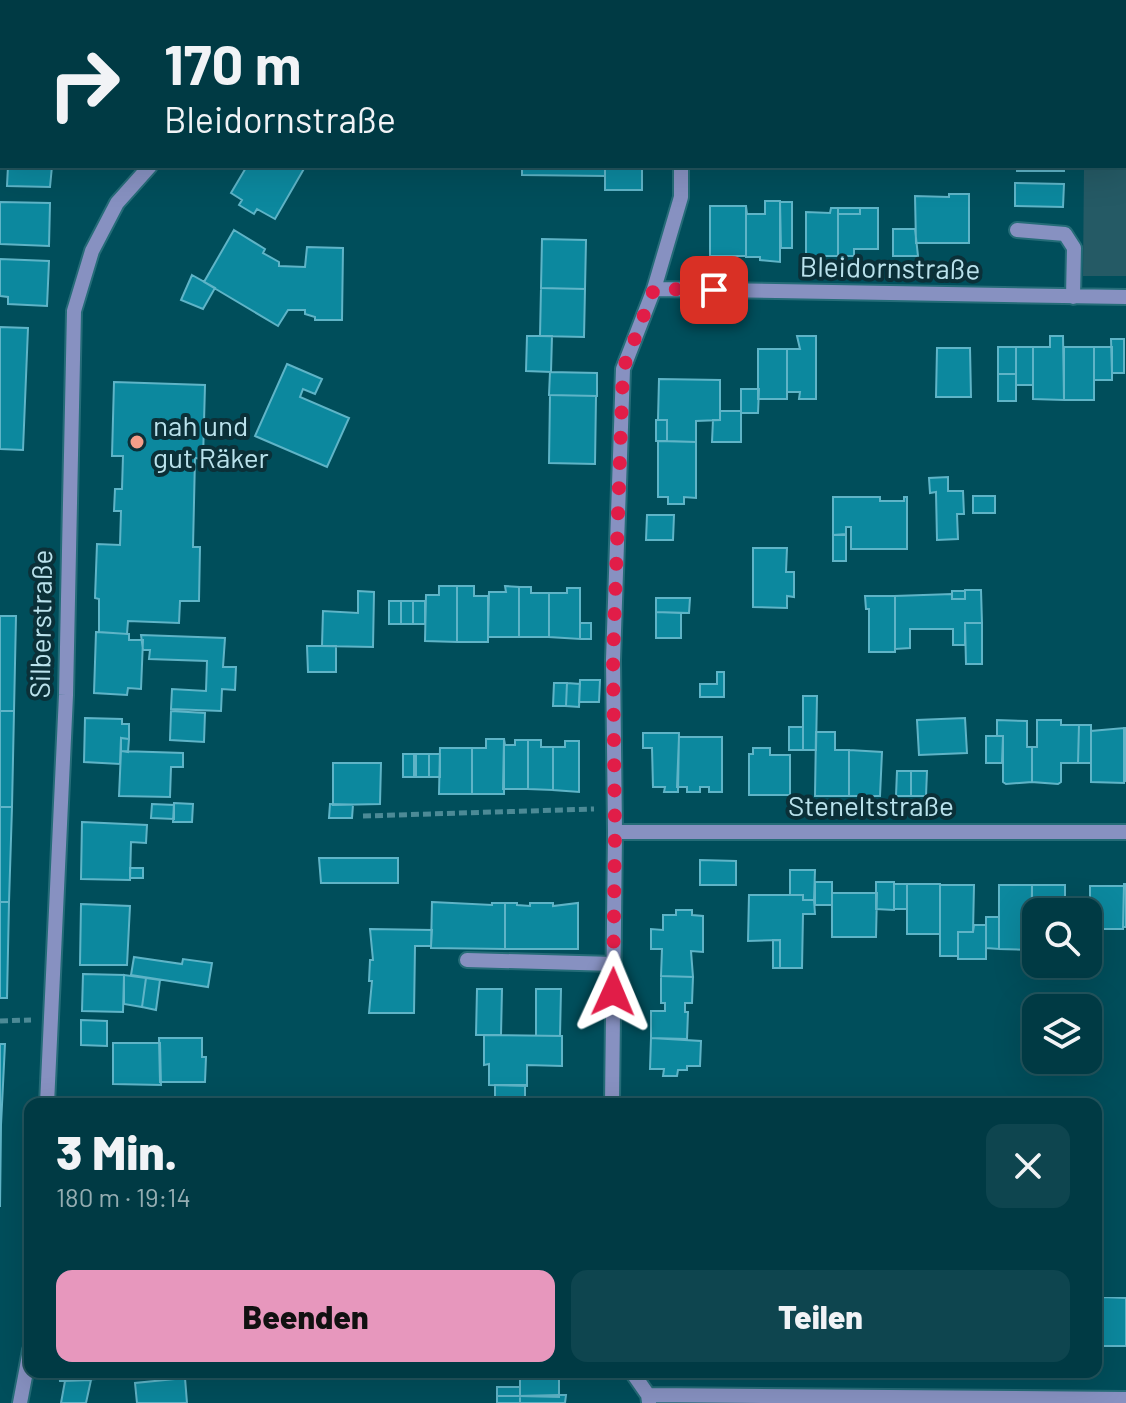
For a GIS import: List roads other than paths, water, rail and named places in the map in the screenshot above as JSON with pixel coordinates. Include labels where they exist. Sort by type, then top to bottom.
[{"type":"street","name":"Silberstraße","points":[[47,1098],[66,695],[74,311],[92,251],[117,203],[148,168]]},
{"type":"street","points":[[612,1098],[613,660],[623,369],[654,289],[681,197],[681,168]]},
{"type":"street","points":[[1017,230],[1065,234],[1074,248],[1073,297]]},
{"type":"street","name":"Bleidornstraße","points":[[654,289],[1126,297]]},
{"type":"street","name":"Steneltstraße","points":[[615,832],[1126,832]]},
{"type":"street","points":[[467,960],[614,964]]},
{"type":"street","points":[[20,1403],[25,1378]]},
{"type":"street","points":[[636,1378],[649,1399],[1126,1399]]},
{"type":"place","name":"nah und gut Räker","points":[[137,442]]}]
